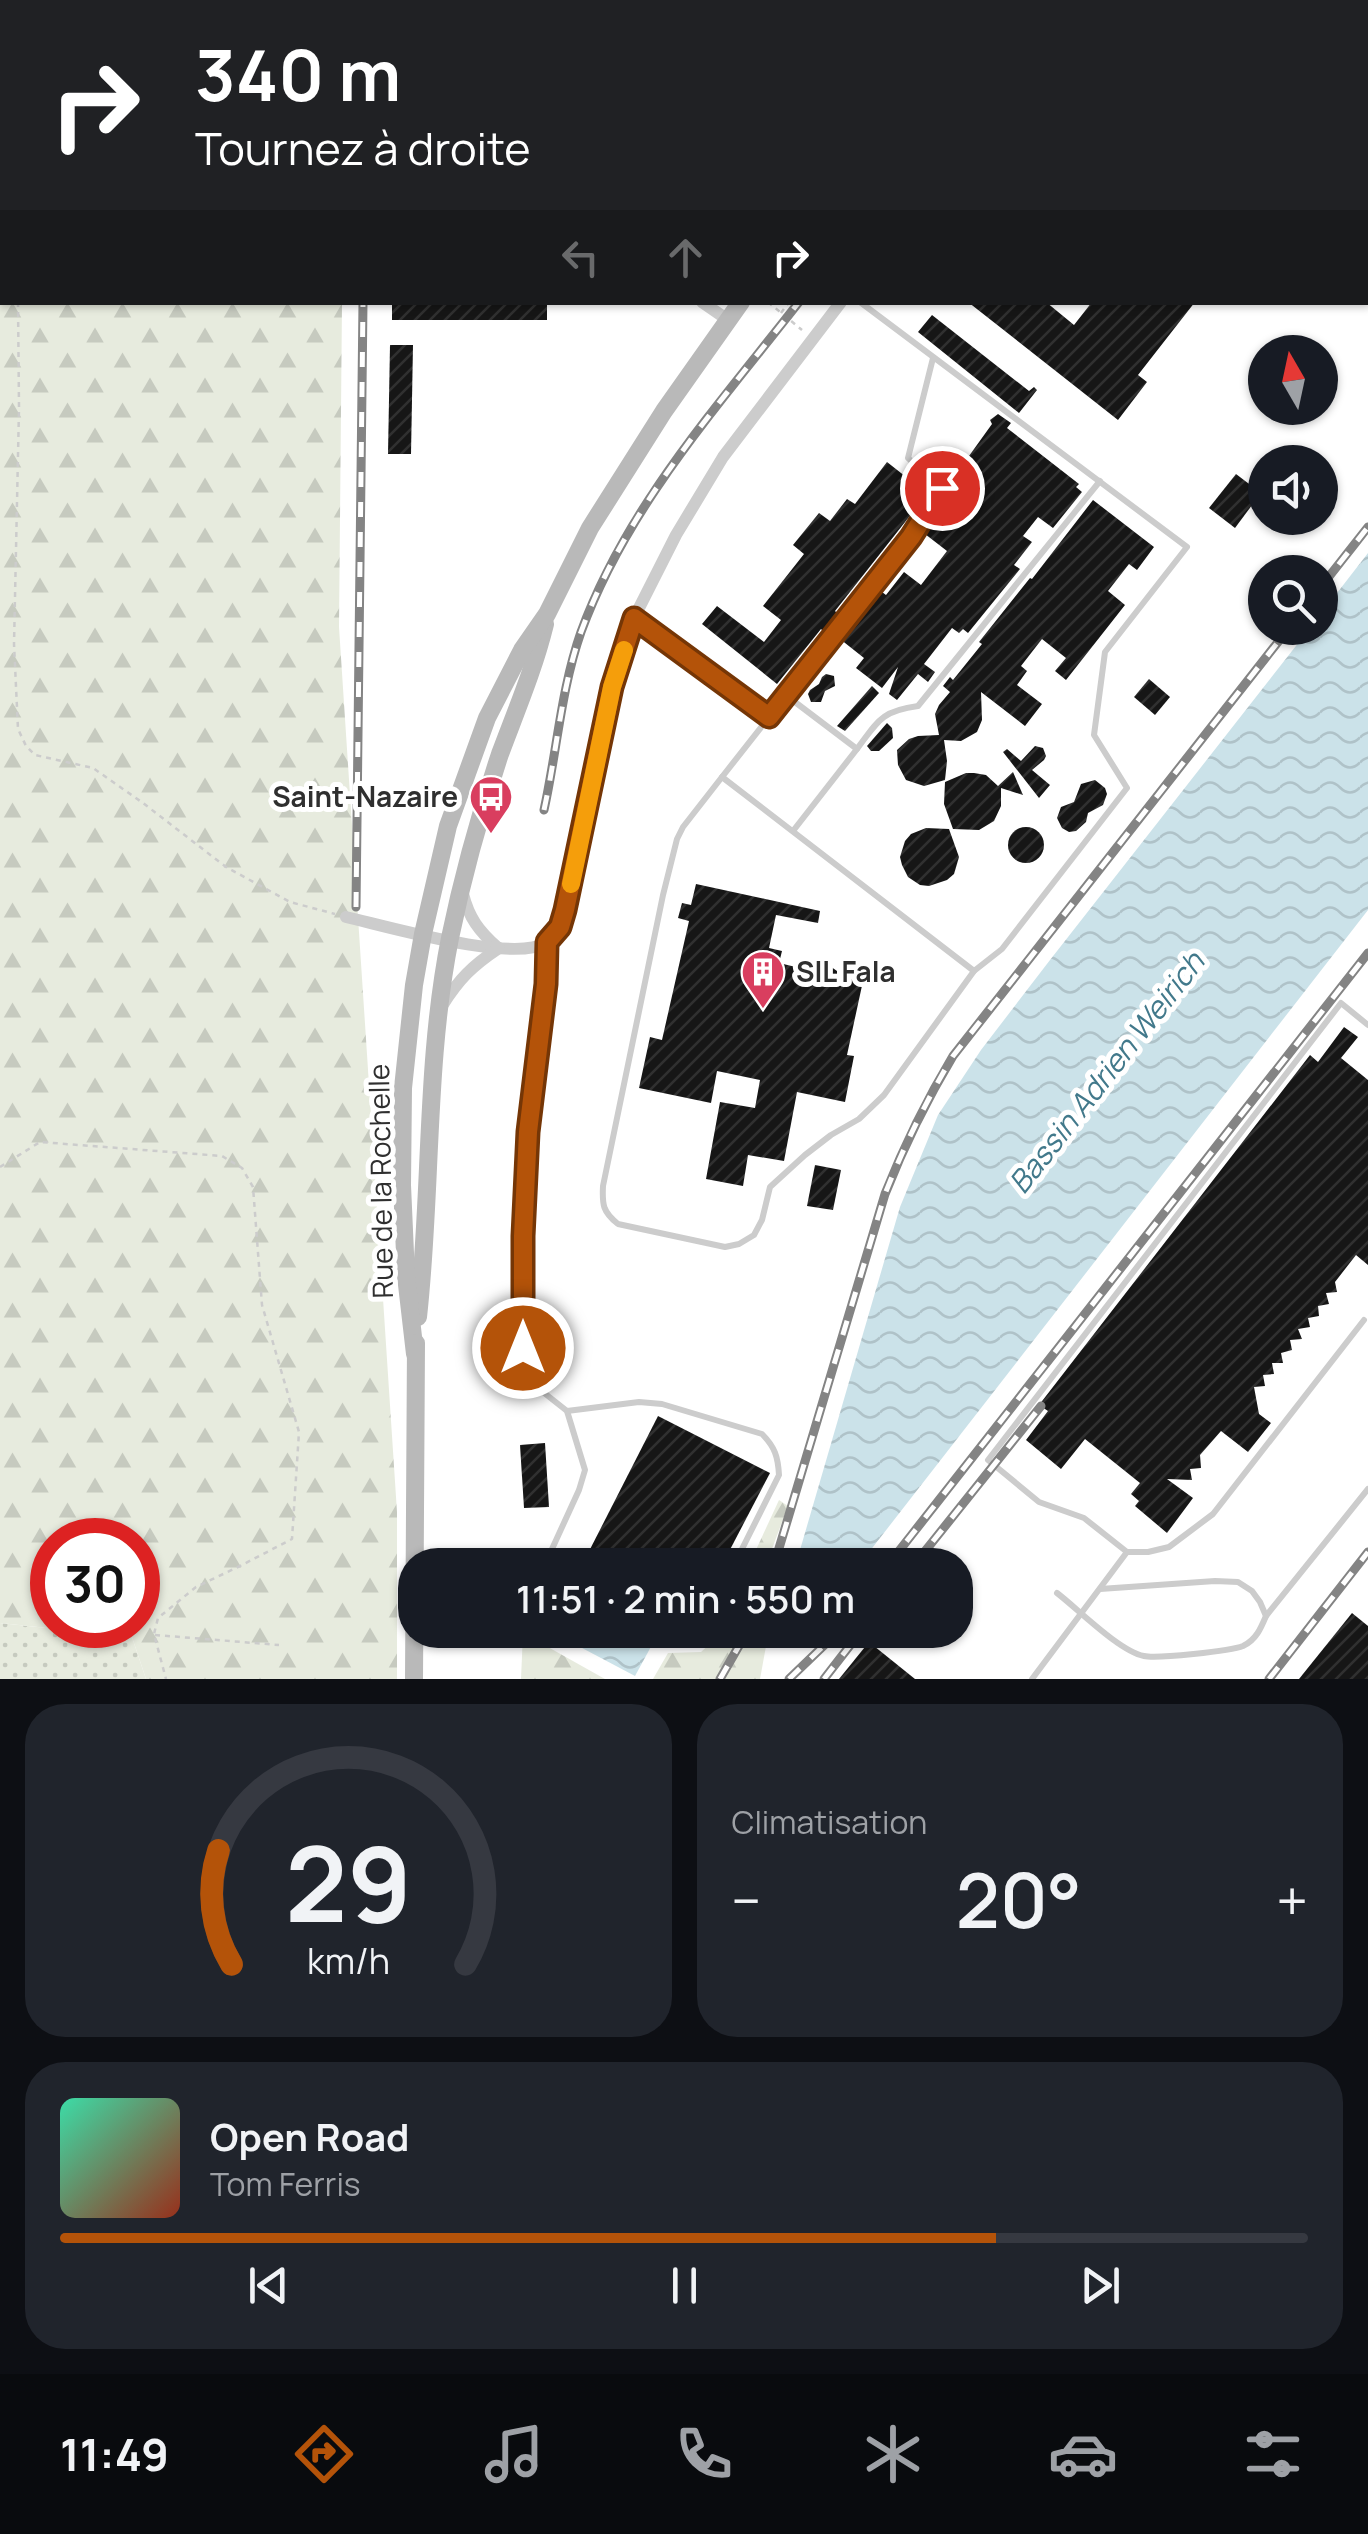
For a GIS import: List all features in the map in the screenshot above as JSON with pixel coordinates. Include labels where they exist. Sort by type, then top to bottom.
[{"type":"main road","name":"Rue de la Rochelle","points":[[414,1679],[414,1354],[406,1276],[402,1131],[407,1037],[423,934],[448,826],[476,744],[502,685],[547,614],[604,504],[664,410],[740,305]]},
{"type":"main road","name":"Rue de la Rochelle","points":[[414,1354],[424,1259],[432,1070],[450,940],[479,818],[536,660],[547,614]]},
{"type":"street","points":[[706,305],[728,320]]},
{"type":"street","points":[[346,917],[450,940],[520,950],[547,942],[560,927],[612,687],[634,618],[676,534],[723,458],[839,305]]},
{"type":"street","points":[[462,888],[475,926],[499,948]]},
{"type":"street","points":[[523,1348],[528,1132],[546,984],[547,942]]},
{"type":"street","points":[[440,1010],[459,980],[499,948]]},
{"type":"lane","points":[[864,305],[1187,547],[1106,652],[1094,735],[1127,788],[1002,950],[974,971],[884,1095],[859,1119],[804,1155],[770,1188],[754,1235],[725,1247],[618,1224],[602,1206],[603,1186],[677,840],[722,776],[911,537],[942,488],[908,458],[933,358]]},
{"type":"lane","points":[[793,832],[877,721],[894,710],[918,706],[1100,482]]},
{"type":"lane","points":[[634,618],[769,717]]},
{"type":"lane","points":[[787,696],[856,749]]},
{"type":"lane","points":[[722,776],[974,971]]},
{"type":"lane","points":[[1364,1320],[1214,1514],[1170,1547],[1127,1552],[1084,1518],[1039,1502],[988,1460],[1341,1003],[1368,1025]]},
{"type":"lane","points":[[523,1348],[531,1378],[567,1411],[585,1470],[552,1548]]},
{"type":"lane","points":[[567,1411],[639,1402],[662,1404],[762,1434],[773,1445],[779,1475],[742,1548]]},
{"type":"lane","points":[[1056,1593],[1123,1646],[1145,1657],[1244,1646],[1255,1638],[1266,1616],[1368,1489]]},
{"type":"lane","points":[[1032,1679],[1127,1552]]},
{"type":"lane","points":[[1099,1589],[1238,1582],[1252,1591],[1266,1616]]},
{"type":"path","points":[[18,305],[14,644],[18,729],[26,746],[35,754],[93,768],[144,802],[226,867],[290,902],[346,917]]},
{"type":"path","points":[[771,305],[814,339]]},
{"type":"path","points":[[781,314],[787,305]]},
{"type":"path","points":[[0,1166],[40,1142],[222,1156],[242,1168],[252,1187],[262,1304],[298,1432],[292,1538],[196,1587],[160,1616]]},
{"type":"path","points":[[160,1635],[279,1645]]},
{"type":"path","points":[[158,1648],[166,1679]]},
{"type":"green space","points":[[0,305],[342,305],[339,627],[397,1512],[397,1679],[146,1679],[136,1648],[160,1648],[160,1518],[30,1518],[30,1626],[0,1623]]},
{"type":"green space","points":[[779,1500],[788,1506],[772,1548],[757,1548]]},
{"type":"green space","points":[[0,1623],[30,1626],[30,1648],[136,1648],[146,1679],[0,1679]]},
{"type":"green space","points":[[522,1648],[550,1648],[605,1679],[521,1679]]},
{"type":"green space","points":[[705,1648],[766,1648],[760,1679],[653,1679],[668,1653],[701,1652]]},
{"type":"water","name":"Bassin Adrien Weirich","points":[[1368,553],[1368,910],[872,1548],[801,1548],[900,1207],[938,1115],[981,1050],[1297,645],[1338,645],[1338,592]]},
{"type":"water","points":[[582,1648],[650,1648],[635,1676]]},
{"type":"building","points":[[392,305],[547,305],[547,320],[392,320]]},
{"type":"building","points":[[972,305],[1050,305],[1074,325],[1090,305],[1193,305],[1138,375],[1147,382],[1118,420]]},
{"type":"building","points":[[932,315],[1029,391],[1034,387],[1037,390],[1019,413],[918,332]]},
{"type":"building","points":[[390,345],[413,345],[411,454],[388,454]]},
{"type":"building","points":[[998,414],[1011,423],[1007,428],[1079,484],[1076,487],[1082,492],[1053,528],[1038,517],[1023,536],[1032,542],[1014,565],[1020,569],[968,633],[952,628],[924,664],[935,672],[928,682],[918,674],[897,700],[889,694],[898,667],[882,688],[856,668],[864,658],[840,639],[904,572],[921,585],[947,551],[925,534],[938,516],[934,514],[940,504],[957,485],[951,481],[992,424],[990,420]]},
{"type":"building","points":[[887,462],[929,495],[835,611],[840,616],[826,634],[821,629],[777,684],[702,624],[717,606],[764,642],[781,620],[763,606],[804,554],[793,545],[819,513],[830,521],[847,499],[855,504]]},
{"type":"building","points":[[1236,474],[1248,483],[1248,510],[1235,528],[1209,508]]},
{"type":"building","points":[[1093,500],[1154,547],[1137,570],[1129,564],[1108,591],[1125,605],[1066,680],[1055,671],[1066,658],[1042,639],[1021,666],[1027,671],[1017,685],[1042,704],[1025,726],[981,692],[982,720],[977,732],[961,741],[944,740],[945,780],[924,786],[906,780],[898,765],[897,750],[909,739],[939,735],[935,714],[950,692],[943,686],[950,677],[953,680]]},
{"type":"building","points":[[826,674],[834,676],[835,686],[825,691],[821,702],[811,702],[810,690]]},
{"type":"building","points":[[1149,679],[1170,697],[1155,715],[1134,697]]},
{"type":"building","points":[[872,686],[879,693],[845,731],[837,726]]},
{"type":"building","points":[[887,723],[893,738],[879,751],[871,751],[867,746]]},
{"type":"building","points":[[1035,746],[1043,748],[1046,756],[1032,770],[1050,785],[1039,798],[1003,752],[1007,749],[1021,761]]},
{"type":"building","points":[[1013,772],[1023,795],[1001,788],[1001,806],[994,821],[979,830],[953,829],[944,804],[945,782],[974,773],[986,775],[998,786]]},
{"type":"building","points":[[1095,780],[1107,794],[1103,805],[1088,813],[1086,822],[1076,831],[1062,828],[1057,818],[1061,807],[1074,802],[1081,784]]},
{"type":"building","points":[[1026,827],[1038,833],[1044,845],[1038,857],[1026,863],[1014,857],[1008,845],[1014,833]]},
{"type":"building","points":[[926,828],[949,829],[959,857],[954,874],[929,886],[908,877],[900,857],[911,834]]},
{"type":"building","name":"SIL Fala","points":[[696,884],[820,911],[818,923],[776,915],[769,948],[782,951],[779,963],[817,972],[820,959],[837,971],[837,976],[863,981],[847,1055],[854,1056],[845,1102],[797,1092],[784,1161],[748,1155],[743,1186],[706,1179],[720,1102],[755,1108],[760,1080],[717,1071],[711,1103],[639,1088],[650,1037],[662,1040],[689,921],[678,918],[682,903],[691,905]]},
{"type":"building","points":[[1344,1027],[1358,1037],[1341,1058],[1368,1080],[1368,1265],[1356,1255],[1335,1282],[1337,1292],[1326,1293],[1329,1304],[1318,1306],[1319,1316],[1308,1318],[1310,1327],[1298,1329],[1302,1339],[1290,1340],[1292,1350],[1281,1353],[1283,1363],[1272,1363],[1274,1374],[1263,1375],[1265,1386],[1254,1387],[1259,1414],[1271,1423],[1248,1452],[1221,1431],[1200,1455],[1201,1468],[1190,1469],[1192,1480],[1167,1479],[1193,1498],[1167,1533],[1135,1506],[1139,1501],[1131,1494],[1140,1483],[1085,1439],[1061,1469],[1026,1440],[1048,1411],[1039,1405],[1310,1055],[1318,1062]]},
{"type":"building","points":[[815,1165],[841,1170],[833,1210],[807,1206]]},
{"type":"building","points":[[658,1416],[770,1473],[731,1548],[591,1548]]},
{"type":"building","points":[[545,1443],[549,1507],[524,1508],[520,1445]]},
{"type":"building","points":[[1352,1613],[1368,1626],[1368,1679],[1299,1679]]},
{"type":"building","points":[[864,1648],[876,1648],[915,1679],[839,1679]]},
{"type":"railway","points":[[356,907],[363,305]]},
{"type":"railway","points":[[544,810],[569,676],[600,586],[623,542],[677,459],[797,305]]},
{"type":"railway","points":[[1338,565],[1368,527]]},
{"type":"railway","points":[[779,1548],[885,1194],[934,1090],[953,1056],[1276,645]]},
{"type":"railway","points":[[901,1548],[1368,953]]},
{"type":"railway","points":[[928,1548],[1041,1406]]},
{"type":"railway","points":[[1269,1679],[1368,1552]]},
{"type":"railway","points":[[720,1679],[738,1648]]},
{"type":"railway","points":[[789,1679],[821,1648]]},
{"type":"railway","points":[[824,1679],[848,1648]]},
{"type":"slow traffic","points":[[571,884],[612,687],[624,650]]},
{"type":"place","name":"Saint-Nazaire","points":[[491,835]]},
{"type":"place","name":"SIL Fala","points":[[763,1010]]},
{"type":"route","points":[[523,1348],[528,1132],[546,984],[547,942],[560,927],[565,910],[612,687],[634,618],[769,717],[911,537],[942,488]]}]
